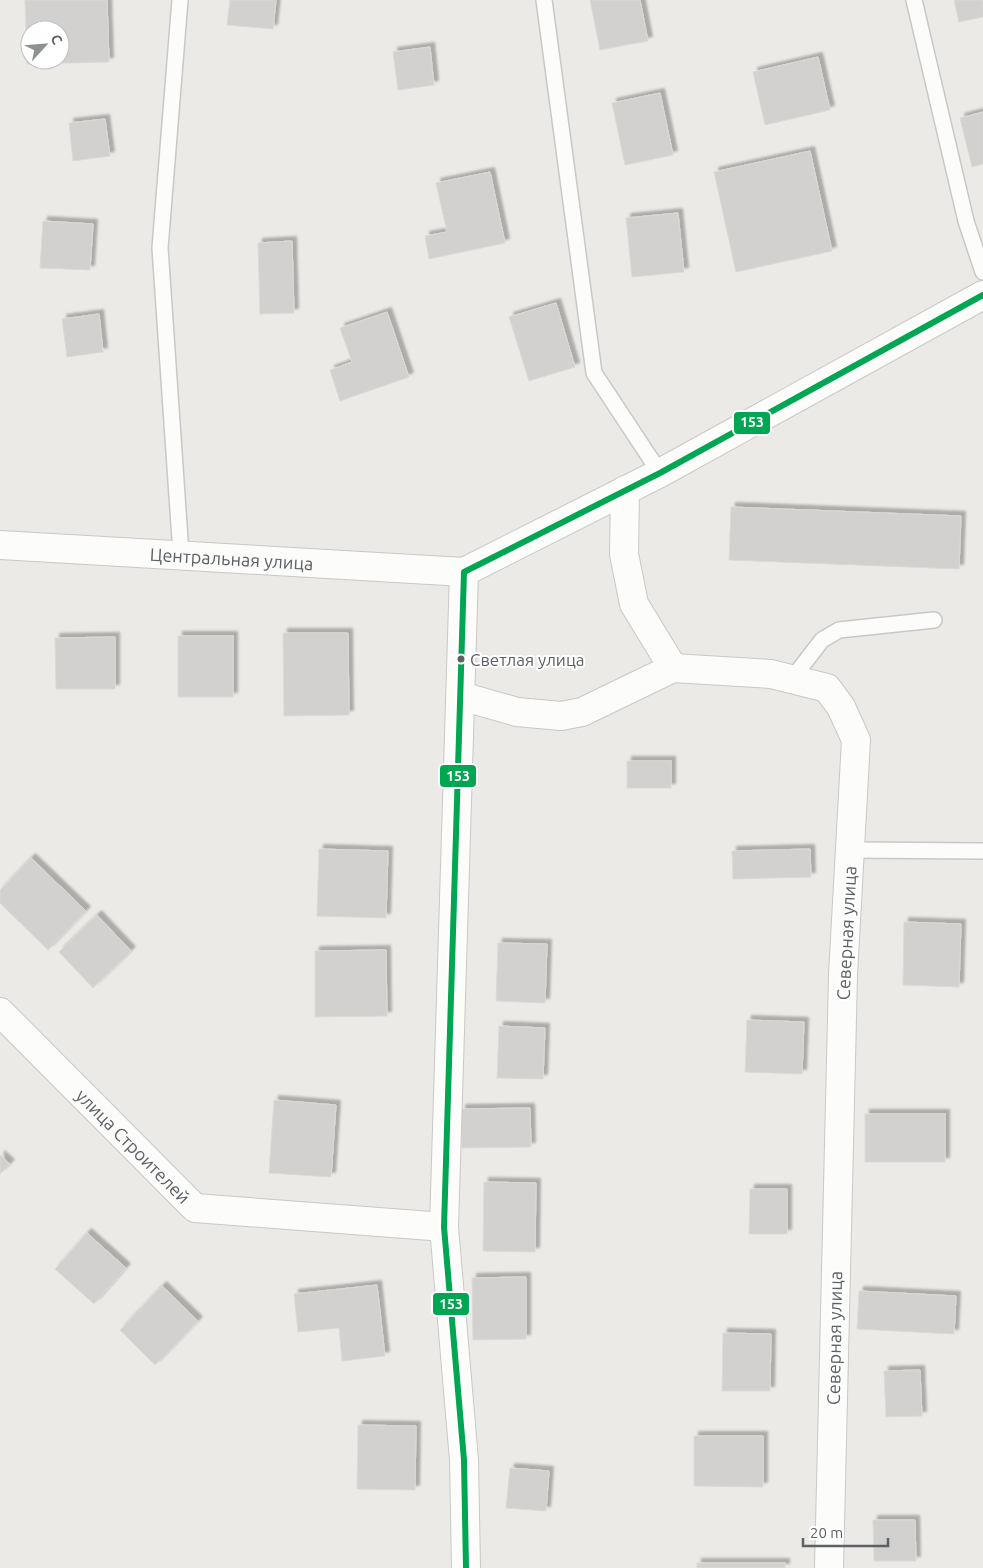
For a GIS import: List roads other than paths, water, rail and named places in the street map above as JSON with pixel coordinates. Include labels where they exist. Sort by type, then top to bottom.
[{"type":"street","points":[[466,1568],[464,1460],[444,1227],[464,572],[660,473],[983,295]]},
{"type":"street","points":[[626,490],[624,554],[634,604],[673,668]]},
{"type":"street","name":"Центральная улица","points":[[0,545],[181,554],[464,572]]},
{"type":"street","name":"Северная улица","points":[[461,696],[517,712],[560,716],[582,712],[673,668],[771,674],[827,688],[841,707],[856,740],[851,850],[842,975],[829,1568]]},
{"type":"street","name":"улица Строителей","points":[[0,1012],[194,1208],[444,1227]]},
{"type":"lane","points":[[180,0],[160,248],[181,554]]},
{"type":"lane","points":[[544,0],[594,373],[660,473]]},
{"type":"lane","points":[[914,0],[966,221],[983,272]]},
{"type":"lane","points":[[792,679],[822,640],[839,630],[934,620]]},
{"type":"lane","points":[[851,850],[983,851]]},
{"type":"place","name":"Светлая улица","points":[[461,659]]}]
